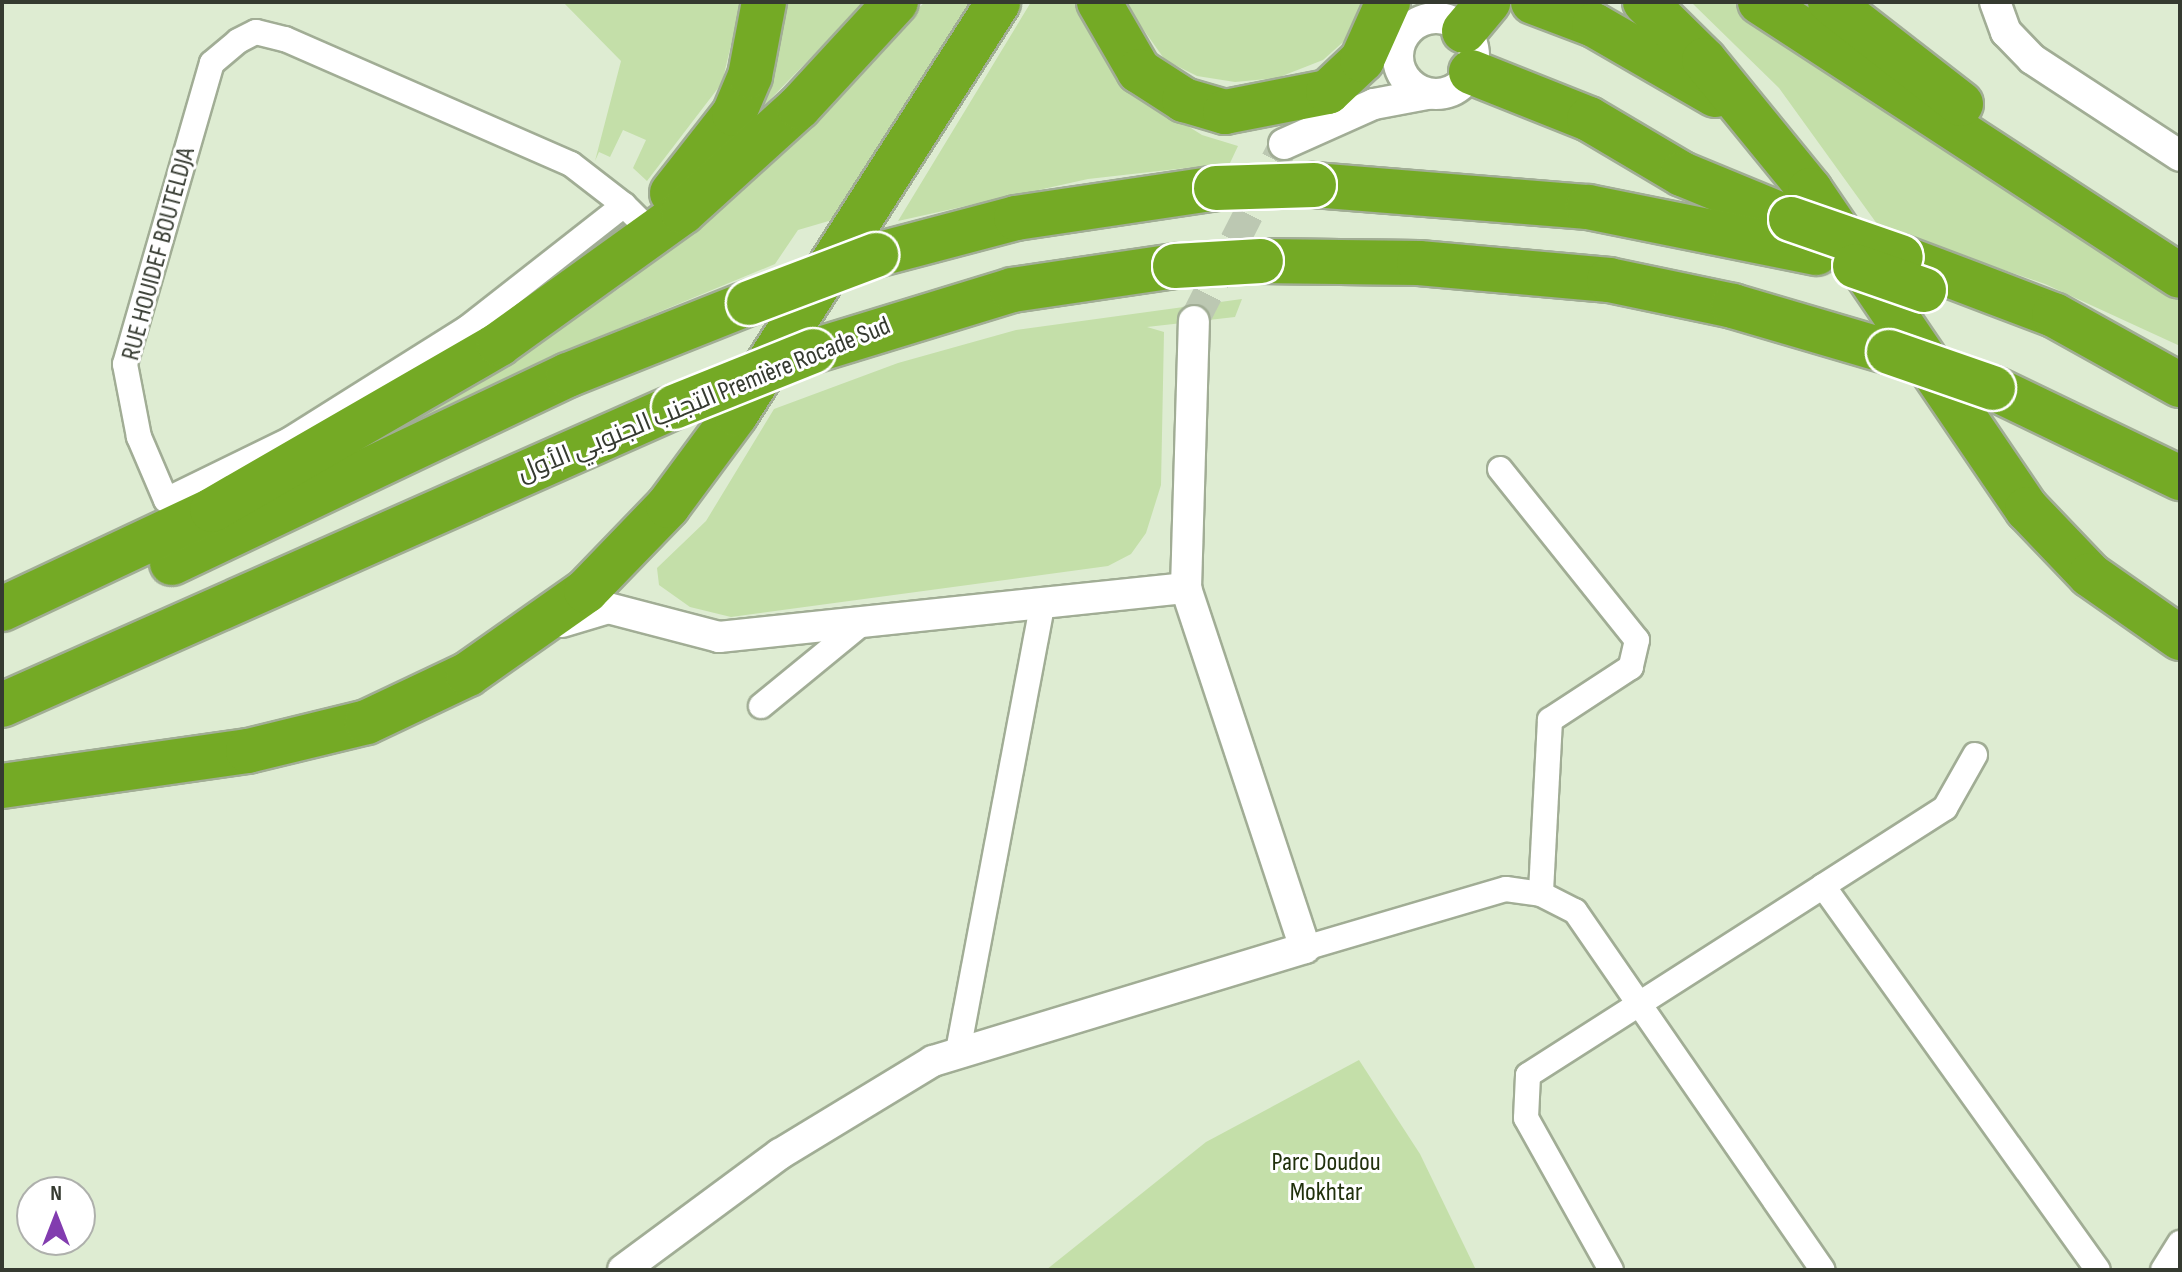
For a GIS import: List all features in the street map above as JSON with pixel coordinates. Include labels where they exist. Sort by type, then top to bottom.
[{"type":"highway","points":[[499,344],[734,114],[750,76],[764,2]]},
{"type":"highway","points":[[2,609],[212,510],[499,344],[683,212],[799,107],[896,2]]},
{"type":"highway","points":[[2,786],[331,733],[409,705],[507,650],[586,591],[668,506],[736,414],[998,2]]},
{"type":"highway","points":[[1099,2],[1139,71],[1206,109],[1273,107],[1328,92],[1362,60],[1389,25]]},
{"type":"highway","points":[[1533,2],[1594,25],[1700,81],[1786,158]]},
{"type":"highway","points":[[1645,2],[1786,158],[2027,509],[2090,575],[2180,638]]},
{"type":"highway","points":[[1760,2],[2180,276]]},
{"type":"highway","points":[[1830,2],[2180,269]]},
{"type":"highway","points":[[1474,35],[1589,119],[1682,174],[1803,236],[1912,274],[2054,315],[2180,385]]},
{"type":"highway","points":[[2,633],[98,596],[568,375],[876,255],[1016,218],[1216,188],[1314,185],[1588,207],[1803,236]]},
{"type":"highway","name":"التجنب الجنوبي الأول Première Rocade Sud","points":[[2,705],[674,407],[813,351],[1012,290],[1175,266],[1261,261],[1419,263],[1609,280],[1721,303],[1889,352],[1993,388],[2180,478]]},
{"type":"highway","points":[[1912,274],[2180,399]]},
{"type":"street","points":[[1995,2],[2006,32],[2032,59],[2180,156]]},
{"type":"street","points":[[1328,92],[1284,144],[1374,104],[1453,91],[1474,35],[1428,19],[1389,25],[1399,69],[1427,94]]},
{"type":"street","name":"RUE HOUIDEF BOUTELDJA","points":[[256,32],[285,39],[571,164],[634,214],[467,328],[291,439],[166,500],[139,437],[125,364],[212,63],[238,41],[256,32]]},
{"type":"street","points":[[1194,321],[1186,588],[1305,948]]},
{"type":"street","points":[[1500,469],[1637,640],[1631,667],[1550,720],[1541,894]]},
{"type":"street","points":[[507,650],[584,612],[608,608],[719,637],[1186,588]]},
{"type":"street","points":[[958,1051],[1043,603]]},
{"type":"street","points":[[761,706],[865,621]]},
{"type":"street","points":[[1611,1270],[1526,1118],[1523,1097],[1528,1075],[1945,808],[1975,755]]},
{"type":"street","points":[[1823,886],[2098,1270]]},
{"type":"street","points":[[623,1270],[780,1154],[958,1051],[1506,889],[1541,894],[1575,911],[1823,1270]]},
{"type":"street","points":[[2163,1270],[2180,1243]]},
{"type":"green space","points":[[563,2],[741,2],[722,83],[647,181],[633,168],[646,140],[623,130],[610,157],[599,152],[595,161],[621,61]]},
{"type":"green space","points":[[788,2],[865,2],[753,117],[774,73]]},
{"type":"green space","points":[[925,2],[980,2],[839,218],[798,230],[775,264],[543,360],[393,434],[620,288]]},
{"type":"green space","points":[[1031,2],[1080,2],[1145,99],[1202,135],[1238,146],[1230,163],[1088,179],[898,221]]},
{"type":"green space","points":[[1124,2],[1365,2],[1351,35],[1323,60],[1277,78],[1235,82],[1197,76],[1165,60]]},
{"type":"green space","points":[[1691,2],[1735,2],[2180,295],[2180,346],[2045,284],[1880,228],[1779,88]]},
{"type":"green space","points":[[1242,299],[1235,317],[1147,327],[1164,332],[1161,485],[1146,533],[1131,554],[1108,566],[731,617],[690,607],[659,585],[657,568],[706,521],[774,409],[898,363],[1016,330]]},
{"type":"green space","name":"Parc Doudou Mokhtar","points":[[1359,1060],[1420,1154],[1476,1270],[1046,1270],[1206,1142]]},
{"type":"tunnel","points":[[1194,321],[1284,144]]}]
